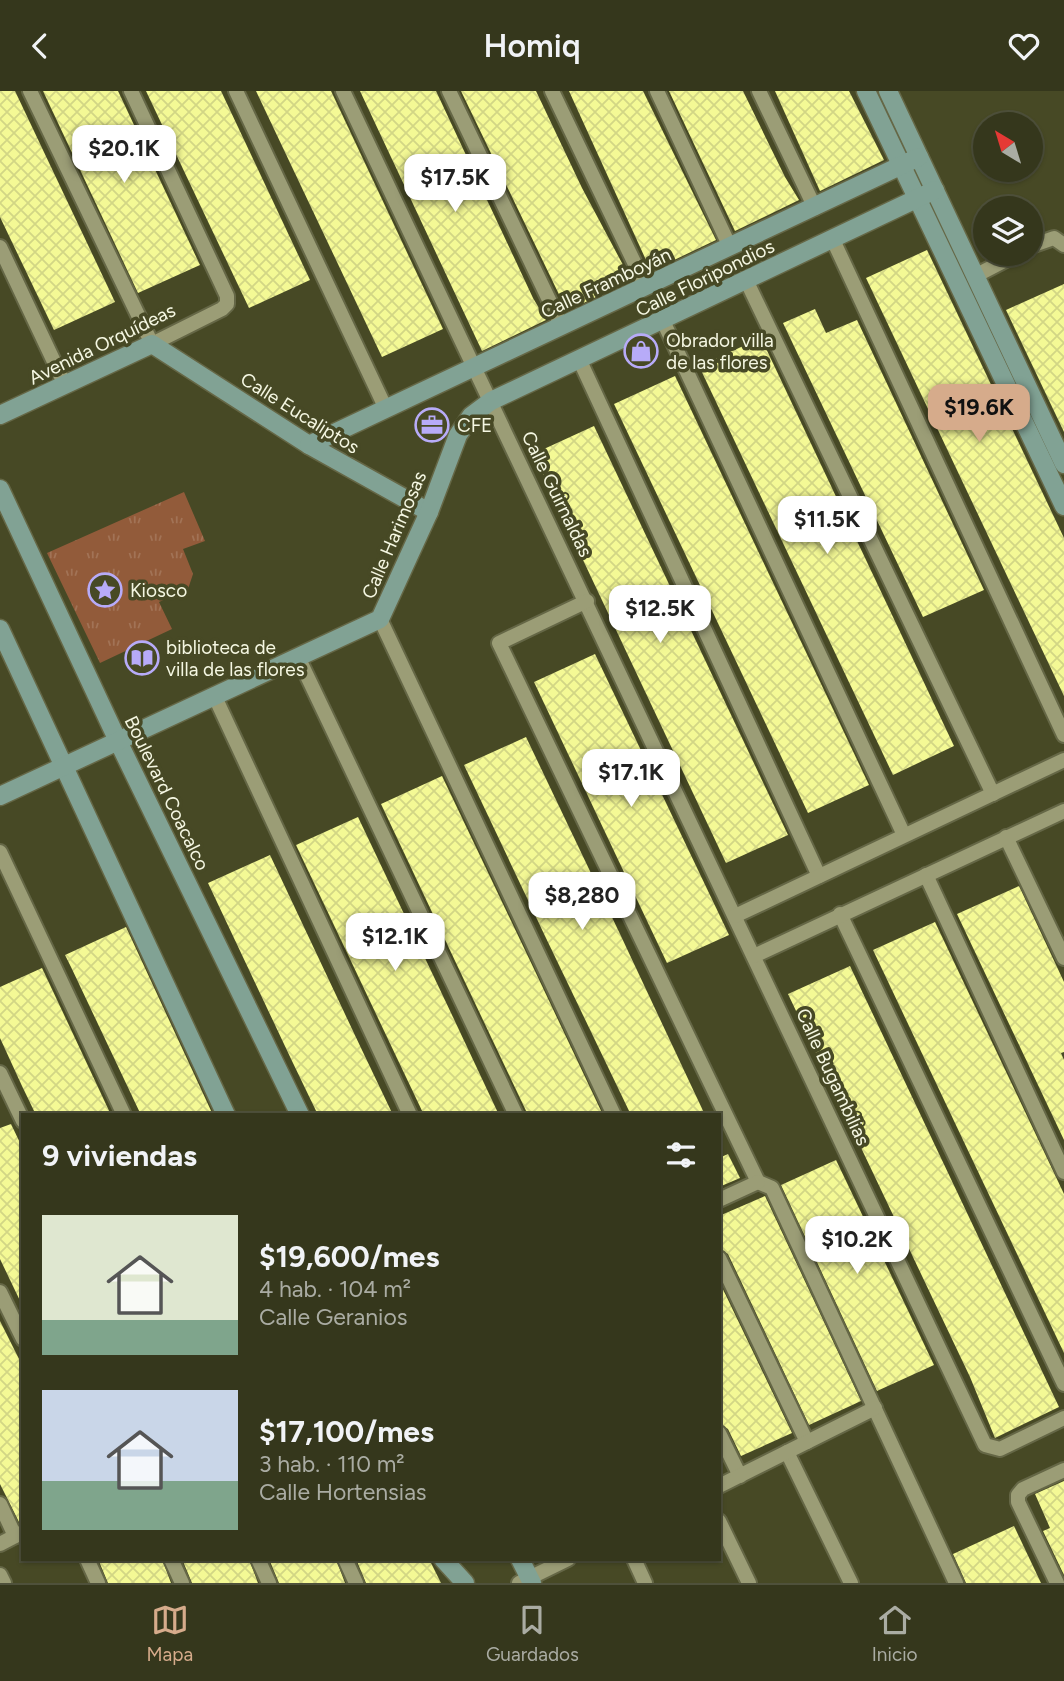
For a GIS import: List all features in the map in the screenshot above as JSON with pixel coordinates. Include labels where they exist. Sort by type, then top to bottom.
[{"type":"street","points":[[30,91],[152,344]]},
{"type":"street","name":"Avenida Orquídeas","points":[[0,415],[152,344],[227,304],[227,296],[131,91]]},
{"type":"street","points":[[236,91],[386,409]]},
{"type":"street","name":"Calle Guirnaldas","points":[[343,91],[754,956]]},
{"type":"street","points":[[449,91],[562,327]]},
{"type":"street","points":[[552,91],[646,287]]},
{"type":"street","points":[[657,91],[730,247]]},
{"type":"street","points":[[760,91],[815,208]]},
{"type":"street","points":[[866,91],[1064,506]]},
{"type":"street","points":[[892,92],[919,157],[1064,464]]},
{"type":"street","name":"Calle Framboyán","points":[[309,445],[919,157]]},
{"type":"street","name":"Calle Floripondios","points":[[491,401],[747,282],[935,190]]},
{"type":"street","points":[[1043,242],[1054,238],[1064,245]]},
{"type":"street","points":[[833,240],[1064,734]]},
{"type":"street","points":[[0,247],[65,385]]},
{"type":"street","points":[[975,276],[994,266]]},
{"type":"street","points":[[747,282],[993,794]]},
{"type":"street","points":[[663,321],[904,835]]},
{"type":"street","name":"Calle Eucaliptos","points":[[152,344],[309,445],[429,512]]},
{"type":"street","points":[[580,361],[819,876]]},
{"type":"street","name":"Calle Harimosas","points":[[0,796],[380,619],[429,512],[458,435],[471,416],[491,401]]},
{"type":"street","name":"Boulevard Coacalco","points":[[0,489],[118,741],[299,1113]]},
{"type":"street","points":[[587,601],[499,643],[758,1182],[772,1188],[956,1583]]},
{"type":"street","points":[[380,619],[613,1113]]},
{"type":"street","points":[[0,629],[225,1113]]},
{"type":"street","points":[[299,659],[515,1113]]},
{"type":"street","points":[[215,697],[409,1113]]},
{"type":"street","points":[[735,916],[1064,760]]},
{"type":"street","points":[[754,956],[1064,811]]},
{"type":"street","points":[[1006,837],[1064,958]]},
{"type":"street","points":[[0,852],[123,1113]]},
{"type":"street","points":[[926,875],[1064,1172]]},
{"type":"street","points":[[840,914],[1064,1384]]},
{"type":"street","name":"Calle Bugambilias","points":[[754,956],[985,1445],[1000,1450],[1064,1418]]},
{"type":"street","points":[[0,1073],[21,1117]]},
{"type":"street","points":[[0,1111],[15,1104]]},
{"type":"street","points":[[721,1199],[758,1182]]},
{"type":"street","points":[[721,1262],[807,1442]]},
{"type":"street","points":[[0,1291],[21,1335]]},
{"type":"street","points":[[721,1485],[875,1408]]},
{"type":"street","points":[[721,1437],[740,1476]]},
{"type":"street","points":[[787,1452],[851,1583]]},
{"type":"street","points":[[1056,1583],[1018,1503],[1018,1495],[1023,1489],[1064,1470]]},
{"type":"street","points":[[0,1504],[19,1534],[0,1544]]},
{"type":"street","points":[[721,1525],[749,1583]]},
{"type":"street","points":[[88,1561],[98,1583]]},
{"type":"street","points":[[172,1561],[182,1583]]},
{"type":"street","points":[[259,1561],[269,1583]]},
{"type":"street","points":[[346,1561],[356,1583]]},
{"type":"street","points":[[445,1561],[465,1583]]},
{"type":"street","points":[[521,1561],[527,1581],[564,1561]]},
{"type":"street","points":[[635,1561],[645,1583]]},
{"type":"street","points":[[0,1575],[4,1583]]},
{"type":"green space","points":[[184,492],[205,541],[183,549],[193,574],[188,589],[159,602],[172,629],[100,663],[47,553]]},
{"type":"building","points":[[0,91],[15,91],[115,302],[54,330],[0,217]]},
{"type":"building","points":[[43,91],[118,91],[200,265],[138,293]]},
{"type":"building","points":[[146,91],[221,91],[310,280],[249,308]]},
{"type":"building","points":[[256,91],[331,91],[443,329],[382,357]]},
{"type":"building","points":[[360,91],[436,91],[533,298],[546,320],[482,351]]},
{"type":"building","points":[[461,91],[536,91],[582,188],[631,280],[567,311]]},
{"type":"building","points":[[569,91],[643,91],[716,240],[651,271]]},
{"type":"building","points":[[669,91],[743,91],[799,200],[735,231]]},
{"type":"building","points":[[775,91],[849,91],[884,160],[820,191]]},
{"type":"building","points":[[927,250],[1064,538],[1064,696],[866,278]]},
{"type":"building","points":[[1064,284],[1064,432],[1006,310]]},
{"type":"building","points":[[815,309],[826,333],[857,320],[984,590],[923,617],[783,323]]},
{"type":"building","points":[[761,338],[954,746],[893,775],[699,366]]},
{"type":"building","points":[[675,376],[869,785],[808,813],[614,404]]},
{"type":"building","points":[[594,426],[788,835],[726,863],[533,454]]},
{"type":"building","points":[[595,654],[729,935],[667,963],[534,682]]},
{"type":"building","points":[[526,737],[704,1113],[630,1113],[464,765]]},
{"type":"building","points":[[442,776],[602,1113],[527,1113],[381,804]]},
{"type":"building","points":[[358,817],[498,1113],[423,1113],[296,845]]},
{"type":"building","points":[[270,855],[392,1113],[317,1113],[208,883]]},
{"type":"building","points":[[1019,886],[1064,982],[1064,1052],[1061,1053],[1064,1060],[1064,1140],[957,914]]},
{"type":"building","points":[[935,922],[1064,1194],[1064,1353],[873,950]]},
{"type":"building","points":[[126,927],[212,1113],[140,1113],[65,955]]},
{"type":"building","points":[[850,966],[1059,1407],[995,1438],[970,1377],[788,994]]},
{"type":"building","points":[[42,968],[110,1113],[35,1113],[0,1038],[0,987]]},
{"type":"building","points":[[11,1124],[21,1145],[21,1303],[0,1259],[0,1128]]},
{"type":"building","points":[[728,1154],[740,1178],[721,1186],[721,1157]]},
{"type":"building","points":[[836,1160],[934,1365],[877,1391],[781,1185]]},
{"type":"building","points":[[765,1196],[861,1401],[809,1425],[728,1254],[721,1249],[721,1215]]},
{"type":"building","points":[[721,1285],[792,1433],[741,1456],[728,1429],[721,1424]]},
{"type":"building","points":[[0,1321],[21,1363],[21,1524],[0,1484]]},
{"type":"building","points":[[1064,1481],[1064,1575],[1043,1531],[1050,1528],[1035,1494]]},
{"type":"building","points":[[1014,1526],[1041,1583],[966,1583],[953,1554]]},
{"type":"building","points":[[99,1561],[163,1561],[171,1583],[108,1583]]},
{"type":"building","points":[[183,1561],[250,1561],[258,1583],[192,1583]]},
{"type":"building","points":[[270,1561],[337,1561],[345,1583],[279,1583]]},
{"type":"building","points":[[357,1561],[430,1561],[441,1583],[366,1583]]},
{"type":"place","name":"Obrador villa de las flores","points":[[641,351]]},
{"type":"place","name":"CFE","points":[[432,425]]},
{"type":"place","name":"Kiosco","points":[[105,590]]},
{"type":"place","name":"biblioteca de villa de las flores","points":[[142,658]]}]
